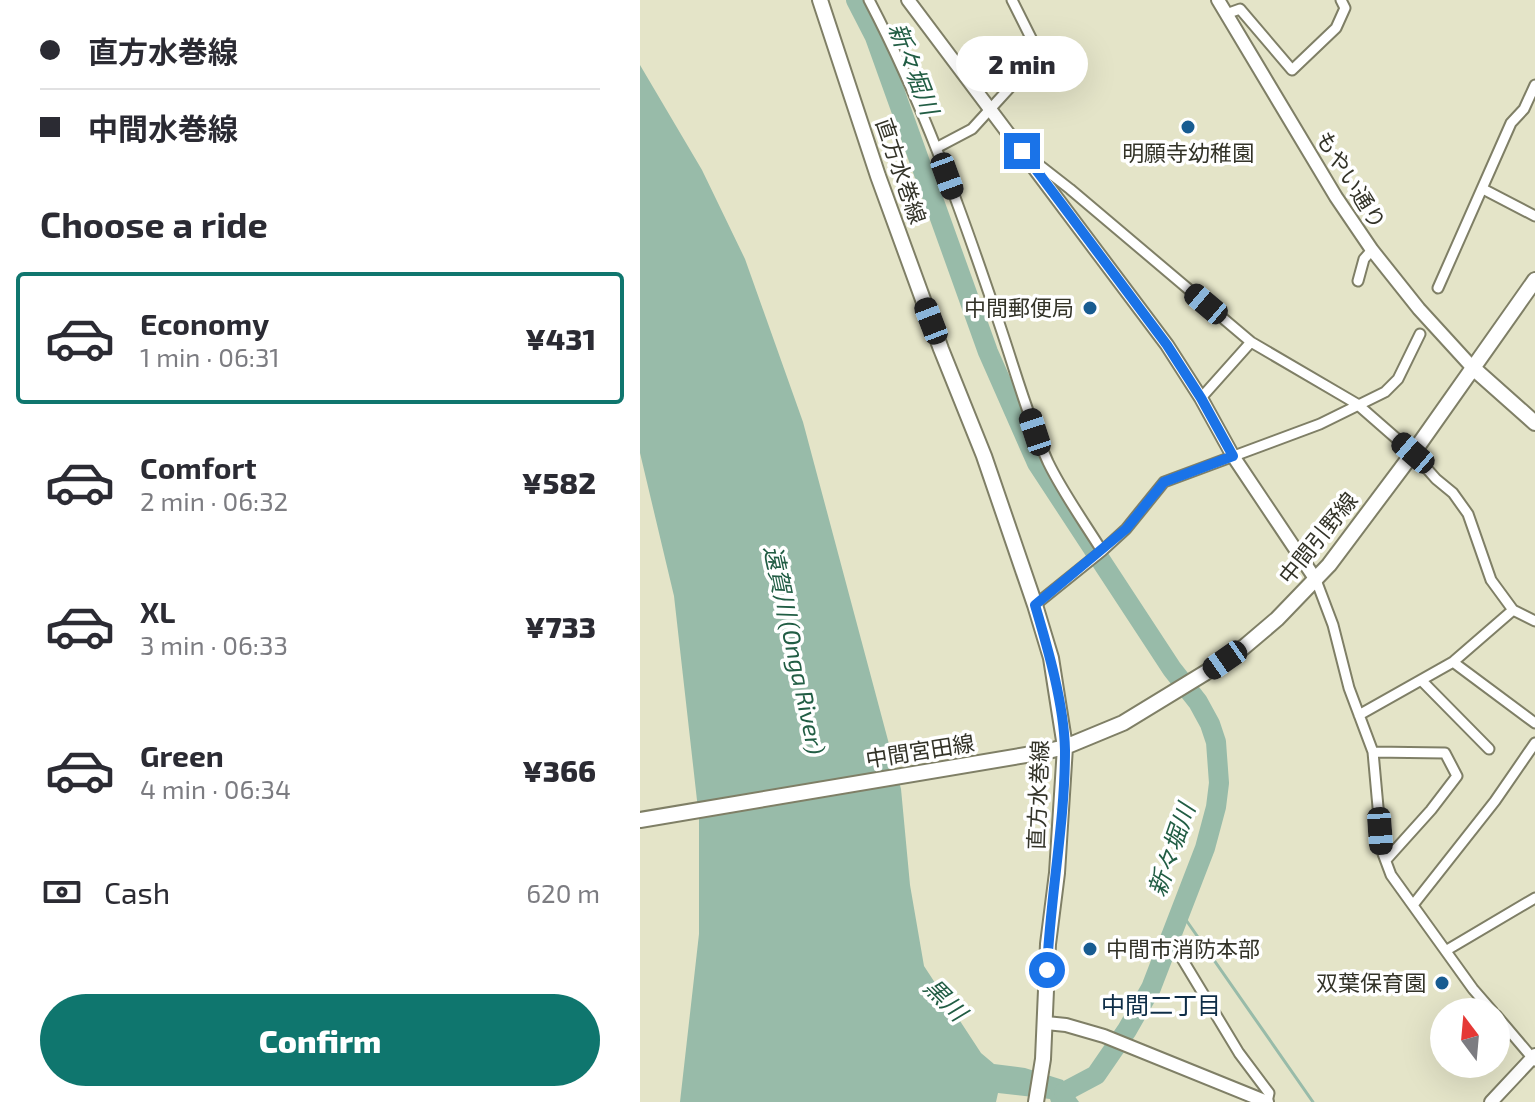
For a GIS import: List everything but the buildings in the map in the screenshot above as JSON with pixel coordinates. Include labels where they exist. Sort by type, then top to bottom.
[{"type":"main road","name":"直方水巻線","points":[[820,0],[878,176],[984,456],[1051,658],[1065,747],[1057,873],[1048,944],[1046,1023],[1036,1102]]},
{"type":"main road","name":"中間引野線","points":[[1065,747],[1123,723],[1205,673],[1244,647],[1316,580],[1413,453],[1472,367],[1529,301],[1535,280]]},
{"type":"main road","points":[[1472,367],[1535,423]]},
{"type":"main road","name":"中間宮田線","points":[[640,820],[1065,747]]},
{"type":"street","points":[[869,0],[936,148],[997,315],[1035,432],[1050,466],[1102,551]]},
{"type":"street","points":[[908,0],[1167,345],[1233,456],[1316,580],[1333,625],[1349,688],[1373,752],[1382,851],[1391,875],[1481,998]]},
{"type":"street","points":[[936,148],[972,129],[1035,60],[1038,52],[1012,0]]},
{"type":"street","name":"もやい通り","points":[[1218,0],[1336,197],[1372,250],[1419,309],[1472,367]]},
{"type":"street","points":[[1226,14],[1240,9],[1292,70],[1336,28],[1345,8],[1341,0]]},
{"type":"street","points":[[1438,288],[1511,123],[1524,109],[1535,85]]},
{"type":"street","points":[[1022,151],[1251,342],[1357,404],[1413,453],[1453,493],[1468,514],[1491,580],[1513,610],[1535,621]]},
{"type":"street","points":[[1483,189],[1535,216]]},
{"type":"street","points":[[1358,281],[1364,259],[1372,250]]},
{"type":"street","points":[[1035,605],[1126,529],[1164,482],[1320,424],[1385,392],[1398,379],[1420,334]]},
{"type":"street","points":[[1201,398],[1251,342]]},
{"type":"street","points":[[1359,715],[1453,662],[1513,610]]},
{"type":"street","points":[[1453,662],[1535,723]]},
{"type":"street","points":[[1421,680],[1489,749]]},
{"type":"street","points":[[1413,905],[1495,801],[1535,743]]},
{"type":"street","points":[[1373,752],[1445,753],[1457,776],[1386,860]]},
{"type":"street","points":[[1525,759],[1535,765]]},
{"type":"street","points":[[1447,950],[1535,898]]},
{"type":"street","points":[[1046,1023],[1066,1025],[1104,1036],[1267,1102],[1269,1093],[1239,1053],[1181,957]]},
{"type":"street","points":[[1491,1102],[1534,1058],[1510,1032]]},
{"type":"water","points":[[640,65],[702,170],[745,259],[803,422],[901,789],[910,885],[924,966],[981,1053],[994,1064],[1025,1068],[1063,1080],[1079,1102],[1051,1102],[1050,1099],[998,1093],[996,1102],[680,1102],[699,934],[699,818],[674,596],[640,453]]},
{"type":"waterway","name":"新々堀川","points":[[856,0],[875,37],[988,352],[1037,463],[1172,669],[1198,702],[1216,742],[1219,783],[1216,807],[1205,848],[1151,988],[1096,1075],[1064,1092]]},
{"type":"waterway","points":[[1180,915],[1313,1102]]},
{"type":"place","name":"明願寺幼稚園","points":[[1188,127]]},
{"type":"place","name":"中間郵便局","points":[[1090,308]]},
{"type":"place","name":"中間市消防本部","points":[[1090,949]]},
{"type":"place","name":"双葉保育園","points":[[1442,983]]},
{"type":"district","name":"中間二丁目","points":[[1161,1006]]},
{"type":"route","points":[[1022,151],[1167,345],[1233,456],[1164,482],[1126,529],[1035,605],[1051,658],[1065,747],[1047,970]]},
{"type":"water label","name":"遠賀川 (Onga River)","points":[[794,650]]},
{"type":"water label","name":"黒川","points":[[945,1000]]}]
